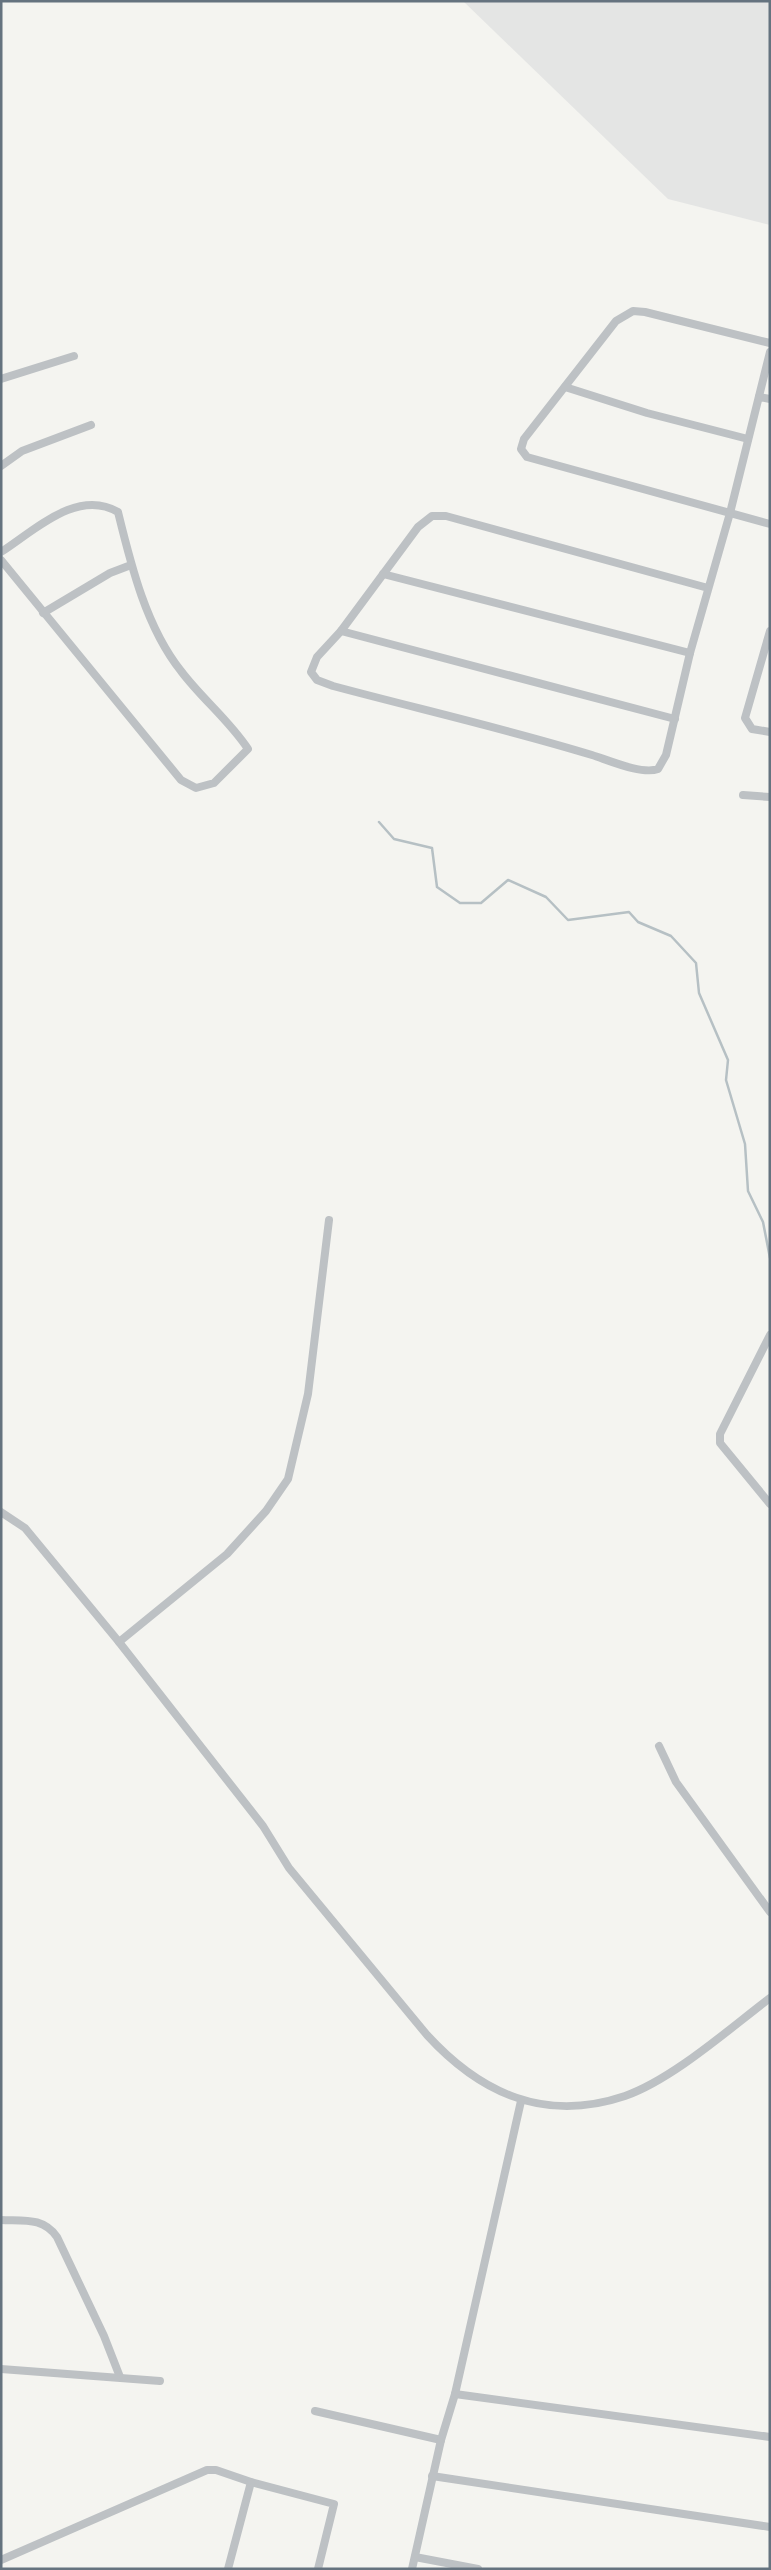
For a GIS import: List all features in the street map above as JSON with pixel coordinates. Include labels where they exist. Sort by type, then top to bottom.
[{"type":"street","points":[[770,343],[645,312],[633,312],[616,321],[524,439],[521,449],[526,457],[770,524]]},
{"type":"street","points":[[708,588],[438,515],[425,520],[418,527],[312,667],[313,675],[323,683],[577,750],[636,769],[653,771],[662,764],[675,719],[690,653],[730,513],[770,352]]},
{"type":"street","points":[[1,379],[74,356]]},
{"type":"street","points":[[565,387],[646,413],[748,439]]},
{"type":"street","points":[[760,397],[770,400]]},
{"type":"street","points":[[1,466],[22,451],[91,425]]},
{"type":"street","points":[[1,552],[64,511],[89,505],[105,504],[118,512],[131,565],[152,619],[179,670],[236,731],[248,749],[214,783],[196,788],[182,780],[1,560]]},
{"type":"street","points":[[43,613],[110,573],[131,565]]},
{"type":"street","points":[[383,574],[690,653]]},
{"type":"street","points":[[341,631],[675,719]]},
{"type":"street","points":[[770,631],[745,718],[752,729],[770,732]]},
{"type":"street","points":[[743,795],[770,797]]},
{"type":"street","points":[[119,1642],[227,1554],[266,1511],[288,1479],[308,1394],[329,1220]]},
{"type":"street","points":[[769,1500],[724,1450],[720,1443],[720,1434],[770,1335]]},
{"type":"street","points":[[1,1512],[24,1528],[119,1642],[263,1826],[289,1868],[428,2035],[448,2057],[472,2076],[495,2090],[520,2100],[572,2105],[597,2103],[626,2096],[664,2076],[770,1998]]},
{"type":"street","points":[[659,1746],[676,1782],[770,1912]]},
{"type":"street","points":[[412,2569],[440,2440],[455,2394],[520,2100]]},
{"type":"street","points":[[1,2220],[36,2222],[50,2226],[104,2336],[120,2377]]},
{"type":"street","points":[[1,2369],[160,2381]]},
{"type":"street","points":[[455,2394],[770,2437]]},
{"type":"street","points":[[316,2411],[440,2440]]},
{"type":"street","points":[[1,2560],[207,2470],[216,2470],[251,2482],[334,2504],[318,2569]]},
{"type":"street","points":[[432,2476],[770,2527]]},
{"type":"street","points":[[228,2569],[251,2482]]},
{"type":"street","points":[[415,2557],[478,2569]]},
{"type":"shaded area","points":[[463,1],[770,1],[770,225],[668,199]]},
{"type":"waterway","points":[[379,822],[394,839],[432,848],[437,887],[460,903],[481,903],[508,880],[546,897],[568,920],[629,912],[638,922],[671,936],[696,963],[699,993],[728,1060],[726,1080],[745,1144],[748,1191],[763,1222],[770,1258]]}]
